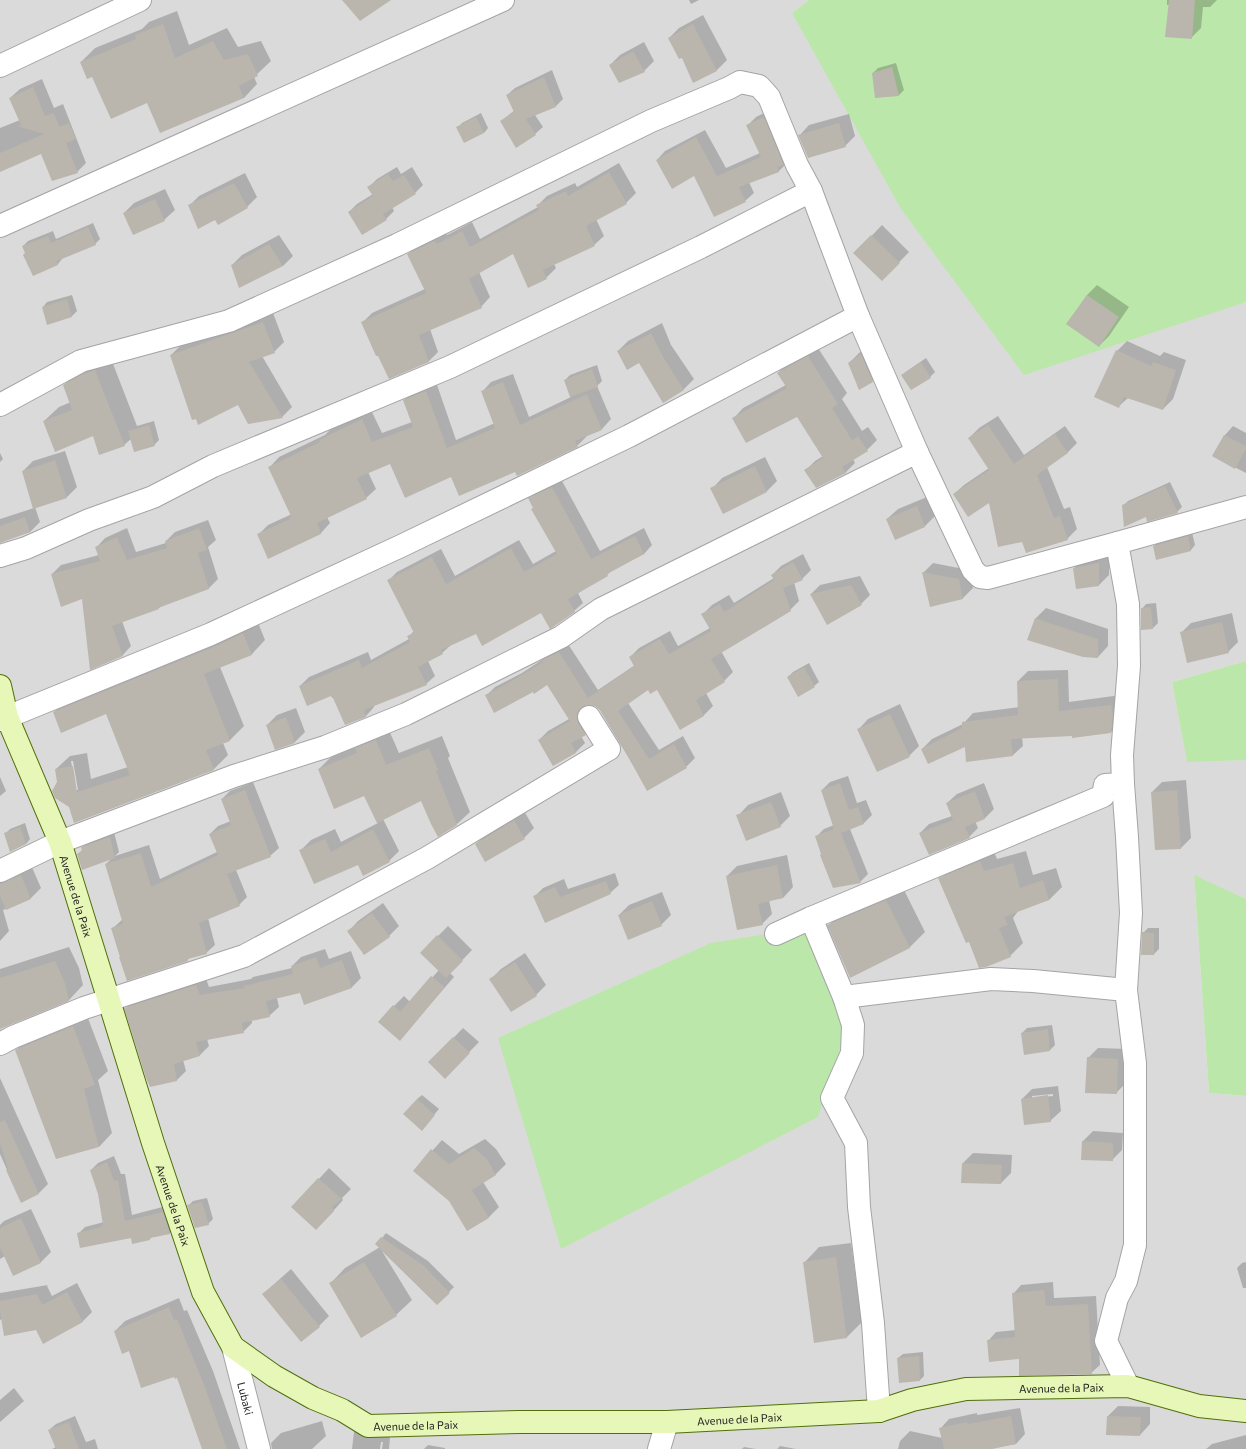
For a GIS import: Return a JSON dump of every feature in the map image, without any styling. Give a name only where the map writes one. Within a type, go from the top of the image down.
[{"type":"street","points":[[0,66],[140,0]]},
{"type":"street","points":[[0,226],[503,0]]},
{"type":"street","points":[[0,405],[81,361],[229,321],[397,245],[651,121],[740,82],[758,86],[769,97],[797,165],[812,191],[858,316],[917,452],[972,570],[980,577],[988,578],[1117,544],[1246,507]]},
{"type":"street","points":[[0,556],[26,548],[89,520],[153,496],[213,466],[450,367],[693,251],[812,191]]},
{"type":"street","points":[[4,718],[211,634],[401,546],[629,436],[858,316]]},
{"type":"street","points":[[0,871],[60,842],[234,776],[325,748],[406,714],[561,637],[601,609],[917,452]]},
{"type":"street","points":[[1117,544],[1128,604],[1129,666],[1122,755],[1131,913],[1126,990],[1135,1062],[1134,1245],[1126,1281],[1117,1298],[1106,1341],[1128,1386]]},
{"type":"street","name":"Avenue de la Paix","points":[[0,686],[4,718],[60,842],[108,1001],[202,1292],[233,1347],[274,1376],[313,1398],[342,1410],[368,1426],[505,1422],[667,1422],[879,1411],[912,1400],[966,1389],[1128,1386],[1199,1406],[1246,1410]]},
{"type":"street","points":[[0,1044],[13,1037],[84,1008],[244,956],[428,858],[609,749],[589,717]]},
{"type":"street","points":[[776,934],[1103,796],[1105,785],[1123,784]]},
{"type":"street","points":[[811,918],[844,998],[853,1024],[852,1054],[832,1098],[856,1143],[860,1207],[873,1323],[879,1411]]},
{"type":"street","points":[[844,998],[991,979],[1033,981],[1126,990]]},
{"type":"street","name":"Lubaki","points":[[233,1347],[259,1449]]},
{"type":"street","points":[[659,1449],[667,1422]]},
{"type":"shaded area","points":[[0,0],[809,0],[792,13],[1246,303],[1246,661],[1172,682],[1187,761],[1246,760],[1246,899],[1194,876],[1209,1093],[1246,1096],[1246,1449],[0,1449]]},
{"type":"green space","points":[[809,0],[1246,0],[1246,302],[1024,375],[901,209],[792,13]]},
{"type":"green space","points":[[1246,661],[1246,760],[1187,762],[1172,682]]},
{"type":"green space","points":[[1194,875],[1246,899],[1246,1096],[1209,1093]]},
{"type":"green space","points":[[811,927],[848,1024],[818,1117],[561,1249],[498,1038],[711,943]]},
{"type":"building","points":[[342,0],[391,0],[360,21]]},
{"type":"building","points":[[1169,0],[1195,0],[1192,39],[1165,37]]},
{"type":"building","points":[[163,24],[175,58],[213,41],[224,60],[248,54],[258,76],[239,86],[244,98],[160,133],[147,103],[111,119],[92,77],[87,79],[80,62],[136,39],[135,35]]},
{"type":"building","points":[[693,24],[717,71],[693,83],[682,58],[679,59],[668,38]]},
{"type":"building","points":[[633,51],[645,72],[619,83],[609,65]]},
{"type":"building","points":[[892,67],[899,96],[875,98],[872,73]]},
{"type":"building","points":[[544,77],[556,107],[526,119],[536,135],[516,148],[500,121],[514,112],[506,95]]},
{"type":"building","points":[[33,87],[45,116],[54,113],[59,127],[69,123],[76,139],[66,143],[78,173],[52,181],[41,154],[0,172],[0,153],[44,134],[17,126],[21,125],[9,98]]},
{"type":"building","points":[[476,117],[484,133],[464,143],[456,127]]},
{"type":"building","points":[[764,117],[784,165],[777,167],[779,172],[739,187],[746,202],[714,217],[694,176],[672,189],[656,160],[696,137],[717,176],[761,157],[746,125]]},
{"type":"building","points":[[839,123],[846,147],[808,158],[798,135]]},
{"type":"building","points":[[609,172],[627,204],[586,226],[595,246],[543,270],[547,279],[528,288],[513,254],[469,279],[482,308],[419,335],[429,362],[389,379],[378,356],[376,356],[361,322],[426,293],[407,254],[434,241],[437,244],[462,231],[470,247],[539,210],[536,205],[566,191],[568,196]]},
{"type":"building","points":[[388,174],[393,181],[404,175],[416,194],[383,214],[387,220],[362,235],[348,212],[373,196],[367,187]]},
{"type":"building","points":[[234,183],[248,208],[218,225],[215,220],[198,229],[188,205]]},
{"type":"building","points":[[155,199],[165,221],[133,235],[123,213]]},
{"type":"building","points":[[88,227],[96,245],[57,261],[58,265],[33,276],[23,255],[25,253],[22,246],[48,236],[51,243]]},
{"type":"building","points":[[871,235],[900,263],[882,281],[853,253]]},
{"type":"building","points":[[269,244],[283,266],[239,288],[231,265]]},
{"type":"building","points":[[1087,295],[1119,317],[1099,347],[1066,324]]},
{"type":"building","points":[[67,299],[72,317],[47,325],[42,307]]},
{"type":"building","points":[[263,322],[275,353],[249,362],[283,418],[248,424],[238,405],[198,425],[196,419],[192,420],[170,355]]},
{"type":"building","points":[[651,333],[662,355],[684,390],[663,403],[639,363],[627,370],[617,351]]},
{"type":"building","points":[[1116,350],[1151,366],[1153,362],[1176,370],[1163,410],[1124,397],[1119,408],[1094,397]]},
{"type":"building","points":[[861,354],[873,382],[859,390],[848,363]]},
{"type":"building","points":[[808,356],[838,404],[832,408],[852,440],[858,436],[868,451],[842,467],[846,473],[816,488],[804,470],[823,458],[797,417],[746,443],[732,418],[787,388],[777,373]]},
{"type":"building","points":[[921,362],[931,378],[911,390],[901,375]]},
{"type":"building","points":[[592,369],[598,387],[570,397],[564,380]]},
{"type":"building","points":[[95,370],[125,446],[99,455],[93,436],[55,452],[43,421],[72,410],[63,385],[81,375]]},
{"type":"building","points":[[503,382],[520,425],[587,394],[602,430],[575,441],[578,447],[517,476],[515,472],[459,496],[451,477],[405,498],[390,464],[357,478],[367,499],[317,523],[321,534],[268,559],[257,534],[290,519],[289,517],[291,516],[268,467],[320,442],[319,440],[362,419],[372,442],[413,427],[403,400],[426,391],[447,448],[495,428],[481,391]]},
{"type":"building","points":[[149,425],[155,446],[134,452],[128,431]]},
{"type":"building","points":[[988,425],[1014,464],[1055,434],[1068,453],[1037,475],[1054,518],[1060,516],[1068,540],[1026,553],[1022,542],[998,547],[989,503],[968,517],[953,494],[989,470],[968,438]]},
{"type":"building","points":[[1224,435],[1246,446],[1246,449],[1235,469],[1212,456]]},
{"type":"building","points":[[55,460],[67,498],[33,509],[22,471]]},
{"type":"building","points":[[755,466],[767,492],[723,514],[710,488]]},
{"type":"building","points":[[1165,486],[1178,513],[1147,522],[1146,517],[1124,527],[1122,505]]},
{"type":"building","points":[[552,487],[591,559],[635,536],[644,554],[607,574],[608,576],[568,599],[575,612],[550,629],[541,613],[482,646],[476,634],[441,650],[443,654],[418,667],[427,685],[364,710],[366,717],[345,725],[331,696],[307,706],[299,686],[359,660],[362,668],[410,642],[407,636],[414,633],[387,580],[432,557],[446,584],[511,548],[524,572],[557,554],[531,509],[533,508],[528,498]]},
{"type":"building","points":[[917,506],[925,527],[895,540],[886,519]]},
{"type":"building","points":[[25,517],[30,532],[0,543],[0,526]]},
{"type":"building","points":[[199,528],[207,550],[198,553],[209,589],[112,626],[123,656],[90,670],[82,599],[61,607],[51,574],[100,561],[95,547],[117,537],[127,560],[167,548],[165,541]]},
{"type":"building","points":[[1188,536],[1191,551],[1156,560],[1153,546]]},
{"type":"building","points":[[793,562],[803,580],[783,588],[791,611],[711,659],[725,682],[696,700],[704,716],[680,730],[657,690],[650,694],[648,690],[618,711],[649,759],[674,744],[687,768],[647,791],[620,742],[600,710],[595,706],[588,705],[582,707],[578,712],[578,723],[586,735],[571,743],[576,753],[553,766],[538,740],[570,721],[547,685],[534,694],[533,692],[494,713],[485,695],[543,662],[542,660],[559,652],[588,698],[634,666],[629,657],[660,639],[669,654],[711,631],[701,614],[720,604],[724,612],[774,580],[771,575]]},
{"type":"building","points":[[1099,563],[1099,586],[1076,589],[1073,568]]},
{"type":"building","points":[[922,572],[959,579],[963,599],[930,607]]},
{"type":"building","points":[[851,585],[862,605],[827,625],[810,594]]},
{"type":"building","points":[[1151,607],[1153,629],[1141,630],[1141,608]]},
{"type":"building","points":[[1035,618],[1098,639],[1098,658],[1083,657],[1027,640]]},
{"type":"building","points":[[1222,622],[1229,653],[1187,663],[1180,632]]},
{"type":"building","points":[[243,633],[252,655],[204,674],[230,741],[206,750],[214,770],[74,823],[69,807],[55,798],[52,791],[57,782],[55,769],[73,766],[77,792],[130,775],[106,714],[61,733],[53,712],[216,646]]},
{"type":"building","points":[[804,667],[815,687],[798,697],[787,677]]},
{"type":"building","points":[[1058,679],[1059,711],[1111,705],[1113,715],[1111,733],[1072,738],[1072,736],[1011,739],[1013,756],[966,762],[965,747],[928,764],[921,749],[962,728],[962,722],[1018,715],[1017,681]]},
{"type":"building","points":[[890,714],[910,757],[877,772],[857,729]]},
{"type":"building","points":[[286,717],[295,743],[275,750],[266,725]]},
{"type":"building","points":[[376,740],[386,765],[429,748],[438,770],[436,771],[457,825],[438,837],[421,801],[377,823],[364,796],[334,809],[318,769],[357,753],[355,748]]},
{"type":"building","points":[[840,783],[849,810],[858,807],[864,824],[841,833],[861,883],[833,888],[820,855],[821,854],[815,836],[834,829],[821,790]]},
{"type":"building","points":[[245,790],[271,857],[227,874],[240,906],[199,923],[207,954],[187,959],[188,961],[127,981],[111,928],[123,924],[105,864],[141,853],[151,887],[218,855],[209,834],[231,825],[221,799]]},
{"type":"building","points":[[1177,790],[1181,849],[1155,850],[1151,792]]},
{"type":"building","points":[[975,791],[985,819],[965,827],[970,838],[929,855],[919,833],[953,820],[946,803]]},
{"type":"building","points":[[771,802],[781,827],[746,841],[736,815]]},
{"type":"building","points":[[514,820],[525,839],[485,862],[475,844]]},
{"type":"building","points":[[20,827],[26,844],[10,852],[4,833]]},
{"type":"building","points":[[373,829],[390,862],[363,876],[358,865],[314,884],[299,850],[325,839],[331,852]]},
{"type":"building","points":[[110,837],[115,858],[82,870],[77,854],[82,851],[81,847]]},
{"type":"building","points":[[980,861],[984,871],[1013,863],[1020,888],[1043,880],[1049,900],[1004,917],[1008,925],[999,928],[1011,957],[986,967],[979,968],[969,942],[966,943],[938,878]]},
{"type":"building","points":[[777,865],[783,898],[758,904],[763,925],[737,930],[726,876]]},
{"type":"building","points":[[21,875],[31,899],[6,910],[0,896],[0,884]]},
{"type":"building","points":[[606,881],[611,894],[545,923],[533,896],[555,887],[560,897]]},
{"type":"building","points":[[886,900],[910,948],[850,978],[827,925]]},
{"type":"building","points":[[652,901],[662,926],[628,940],[618,915]]},
{"type":"building","points":[[372,913],[390,937],[364,955],[347,931]]},
{"type":"building","points":[[1142,932],[1154,933],[1154,955],[1141,955]]},
{"type":"building","points":[[437,935],[463,961],[446,978],[420,953]]},
{"type":"building","points":[[316,957],[320,968],[342,960],[352,988],[304,1005],[300,993],[266,1001],[270,1017],[242,1023],[244,1033],[196,1042],[200,1056],[174,1064],[177,1081],[150,1087],[124,1008],[196,985],[200,995],[244,988],[243,986],[293,974],[291,966]]},
{"type":"building","points":[[55,961],[65,983],[69,1001],[0,1029],[0,978]]},
{"type":"building","points":[[515,962],[537,996],[511,1012],[489,979]]},
{"type":"building","points":[[431,976],[445,987],[400,1041],[378,1022],[393,1005],[400,1012]]},
{"type":"building","points":[[73,1026],[95,1085],[84,1089],[99,1147],[56,1159],[15,1050]]},
{"type":"building","points":[[1048,1029],[1050,1051],[1024,1055],[1021,1033]]},
{"type":"building","points":[[453,1037],[470,1053],[445,1079],[428,1062]]},
{"type":"building","points":[[1087,1057],[1118,1059],[1117,1094],[1085,1093]]},
{"type":"building","points":[[1048,1095],[1051,1122],[1024,1125],[1021,1099]]},
{"type":"building","points":[[417,1099],[435,1115],[422,1131],[403,1114]]},
{"type":"building","points":[[5,1120],[39,1194],[21,1203],[6,1170],[8,1169],[0,1143],[0,1122]]},
{"type":"building","points":[[1082,1141],[1113,1143],[1113,1161],[1081,1160]]},
{"type":"building","points":[[474,1148],[487,1159],[496,1175],[472,1190],[489,1218],[467,1231],[449,1201],[413,1171],[431,1149],[449,1164]]},
{"type":"building","points":[[107,1162],[114,1181],[118,1180],[125,1221],[163,1212],[170,1234],[150,1238],[150,1240],[132,1244],[131,1238],[80,1248],[77,1233],[101,1227],[103,1225],[98,1194],[90,1170]]},
{"type":"building","points":[[962,1163],[1002,1165],[1001,1184],[961,1183]]},
{"type":"building","points":[[318,1178],[342,1199],[332,1207],[334,1211],[316,1230],[291,1207]]},
{"type":"building","points":[[202,1202],[209,1225],[195,1228],[187,1205]]},
{"type":"building","points":[[21,1218],[41,1263],[13,1276],[0,1247],[0,1228]]},
{"type":"building","points":[[381,1237],[423,1265],[450,1293],[437,1305],[375,1244]]},
{"type":"building","points":[[836,1257],[847,1338],[814,1343],[803,1262]]},
{"type":"building","points":[[364,1262],[397,1316],[361,1338],[329,1283]]},
{"type":"building","points":[[281,1279],[320,1327],[301,1342],[262,1294]]},
{"type":"building","points":[[1044,1290],[1046,1306],[1088,1304],[1092,1374],[1019,1376],[1019,1359],[989,1362],[987,1340],[1015,1337],[1012,1293]]},
{"type":"building","points":[[67,1292],[83,1322],[43,1344],[36,1330],[4,1336],[0,1301],[37,1294],[42,1305]]},
{"type":"building","points":[[169,1307],[174,1320],[177,1319],[203,1382],[227,1449],[202,1449],[177,1378],[175,1379],[174,1377],[141,1388],[129,1351],[122,1354],[114,1331]]},
{"type":"building","points":[[919,1356],[920,1381],[899,1383],[897,1358]]},
{"type":"building","points":[[1011,1416],[1016,1444],[992,1449],[944,1449],[939,1428],[967,1422],[968,1424]]},
{"type":"building","points":[[1107,1416],[1141,1417],[1140,1436],[1106,1435]]},
{"type":"building","points":[[69,1422],[79,1449],[56,1449],[48,1430]]}]
